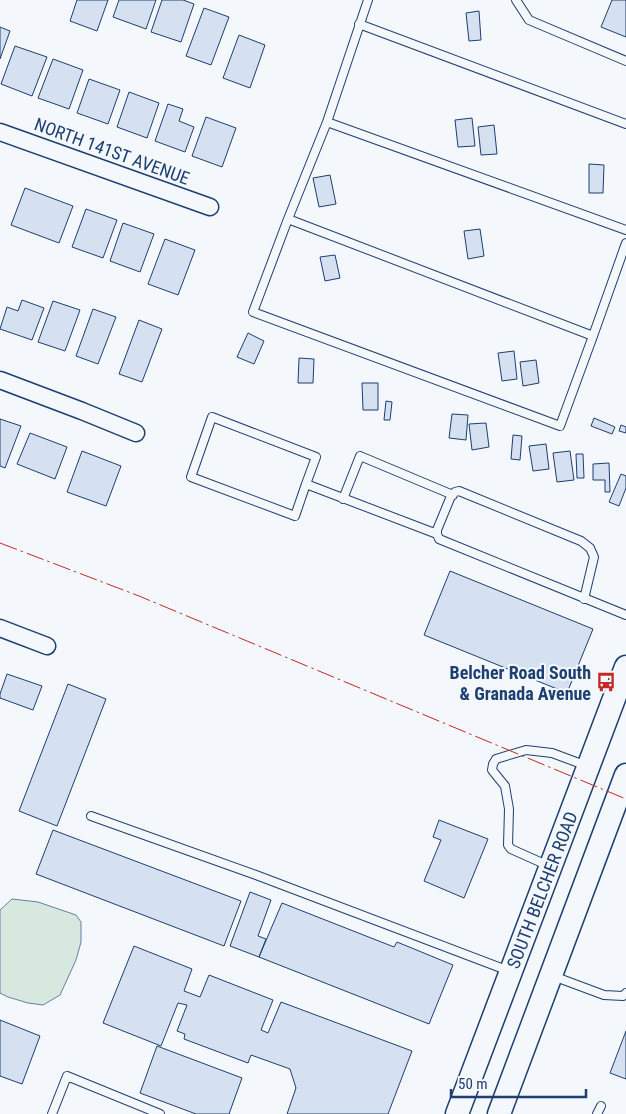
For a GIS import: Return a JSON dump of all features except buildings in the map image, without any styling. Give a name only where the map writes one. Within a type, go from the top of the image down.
[{"type":"main road","name":"SOUTH BELCHER ROAD","points":[[457,1114],[589,766],[621,694],[626,667]]},
{"type":"main road","points":[[499,1114],[626,775]]},
{"type":"street","name":"NORTH 141ST AVENUE","points":[[0,132],[210,208]]},
{"type":"street","points":[[0,380],[82,410],[136,433]]},
{"type":"street","points":[[0,628],[47,646]]},
{"type":"lane","points":[[368,0],[326,122],[254,312],[560,426],[626,243]]},
{"type":"lane","points":[[516,0],[529,20],[626,61]]},
{"type":"lane","points":[[359,24],[626,124]]},
{"type":"lane","points":[[326,122],[626,230]]},
{"type":"lane","points":[[288,219],[593,336]]},
{"type":"lane","points":[[212,417],[316,457],[306,484],[295,516],[191,477],[212,417]]},
{"type":"lane","points":[[343,499],[360,456],[453,495]]},
{"type":"lane","points":[[306,484],[437,534]]},
{"type":"lane","points":[[584,599],[594,557],[590,548],[581,541],[459,491],[455,492],[437,530],[439,539],[584,599],[626,615]]},
{"type":"lane","points":[[551,867],[511,849],[508,845],[508,809],[504,786],[492,770],[493,764],[496,759],[526,750],[552,753],[589,766]]},
{"type":"lane","points":[[91,816],[256,874],[511,971]]},
{"type":"lane","points":[[551,976],[604,995],[623,996],[626,993]]},
{"type":"lane","points":[[52,1114],[67,1076],[160,1114]]},
{"type":"lane","points":[[597,1114],[601,1106]]},
{"type":"shaded area","points":[[12,899],[38,902],[76,915],[81,922],[81,942],[76,960],[60,995],[43,1005],[28,1003],[0,993],[0,910]]},
{"type":"power","points":[[0,543],[139,596],[626,799]]},
{"type":"place","name":"Belcher Road South & Granada Avenue","points":[[606,682]]}]
